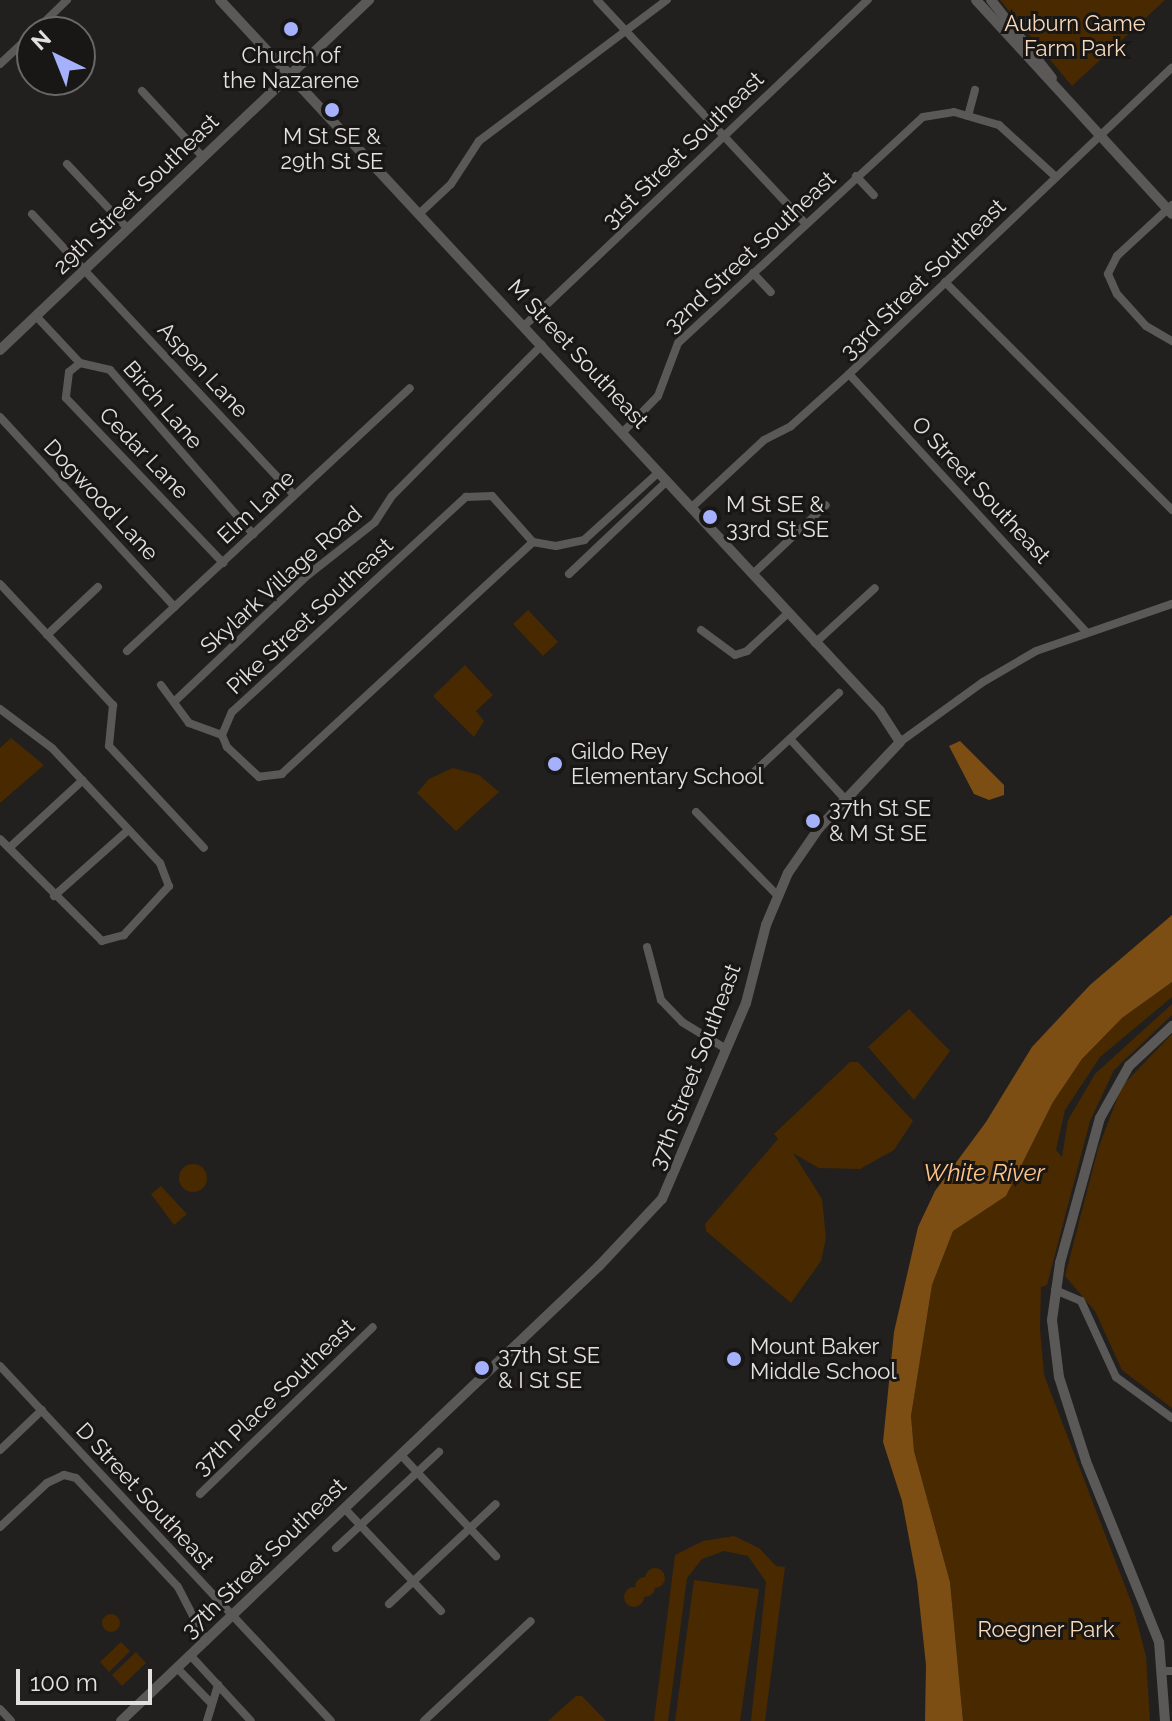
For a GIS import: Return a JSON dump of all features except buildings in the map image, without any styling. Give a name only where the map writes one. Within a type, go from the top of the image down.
[{"type":"street","points":[[51,16],[67,0]]},
{"type":"street","name":"M Street Southeast","points":[[220,0],[880,711],[900,742]]},
{"type":"street","name":"29th Street Southeast","points":[[0,350],[369,0]]},
{"type":"street","points":[[597,0],[806,224]]},
{"type":"street","points":[[420,213],[451,184],[479,141],[667,0]]},
{"type":"street","name":"31st Street Southeast","points":[[524,326],[868,0]]},
{"type":"street","points":[[976,0],[1171,209],[1114,259],[1109,280],[1146,326],[1172,341]]},
{"type":"street","points":[[991,0],[1053,80]]},
{"type":"street","points":[[0,64],[16,49]]},
{"type":"street","name":"33rd Street Southeast","points":[[692,507],[764,440],[791,426],[849,374],[1172,68]]},
{"type":"street","points":[[975,90],[968,116],[1008,131],[1056,177]]},
{"type":"street","points":[[142,91],[203,157]]},
{"type":"street","name":"32nd Street Southeast","points":[[623,432],[658,396],[678,343],[856,176],[927,115],[968,116]]},
{"type":"street","points":[[67,164],[128,229]]},
{"type":"street","points":[[856,176],[874,195]]},
{"type":"street","name":"Aspen Lane","points":[[32,214],[87,269],[294,495]]},
{"type":"street","points":[[753,273],[771,292]]},
{"type":"street","points":[[945,282],[1172,510]]},
{"type":"street","name":"Birch Lane","points":[[36,316],[80,363],[110,370],[253,534]]},
{"type":"street","name":"Skylark Village Road","points":[[175,701],[308,575],[375,522],[392,496],[542,345]]},
{"type":"street","name":"Cedar Lane","points":[[80,363],[69,372],[66,398],[223,563]]},
{"type":"street","name":"O Street Southeast","points":[[849,374],[1086,632]]},
{"type":"street","name":"Elm Lane","points":[[127,651],[410,388]]},
{"type":"street","name":"Dogwood Lane","points":[[0,417],[175,607]]},
{"type":"street","points":[[161,685],[189,723],[222,735],[254,774],[269,779],[282,774],[533,542],[544,548],[584,540],[659,472]]},
{"type":"street","points":[[569,574],[667,481]]},
{"type":"street","name":"Pike Street Southeast","points":[[222,735],[232,712],[466,497],[480,493],[498,500],[533,542]]},
{"type":"street","points":[[753,574],[826,505]]},
{"type":"street","points":[[0,584],[113,705],[109,746],[204,848]]},
{"type":"street","points":[[47,635],[98,587]]},
{"type":"street","points":[[815,643],[875,588]]},
{"type":"street","name":"37th Street Southeast","points":[[121,1721],[401,1455],[662,1199],[723,1047],[746,1003],[777,895],[807,842],[845,799],[900,742],[1007,666],[1086,632],[1172,604]]},
{"type":"street","points":[[701,630],[735,655],[747,651],[788,613]]},
{"type":"street","points":[[752,774],[839,693]]},
{"type":"street","points":[[0,709],[41,738],[83,780],[160,863],[168,875],[168,890],[124,935],[102,941],[86,930],[0,839]]},
{"type":"street","points":[[790,739],[845,799]]},
{"type":"street","points":[[9,848],[83,780]]},
{"type":"street","points":[[696,812],[777,895]]},
{"type":"street","points":[[54,896],[128,830]]},
{"type":"street","points":[[647,947],[661,1000],[682,1022],[723,1047]]},
{"type":"street","points":[[1165,1721],[1168,1671],[1150,1617],[1086,1461],[1059,1377],[1052,1338],[1055,1290],[1107,1099],[1129,1066],[1172,1026]]},
{"type":"street","points":[[1055,1290],[1081,1301],[1116,1377],[1172,1418]]},
{"type":"street","name":"37th Place Southeast","points":[[200,1494],[373,1327]]},
{"type":"street","name":"D Street Southeast","points":[[0,1366],[331,1721]]},
{"type":"street","points":[[0,1450],[42,1410]]},
{"type":"street","points":[[336,1548],[439,1452]]},
{"type":"street","points":[[401,1455],[496,1556]]},
{"type":"street","points":[[0,1527],[47,1483],[64,1475],[76,1478],[178,1587],[206,1641]]},
{"type":"street","points":[[389,1604],[496,1504]]},
{"type":"street","points":[[345,1509],[441,1611]]},
{"type":"street","points":[[424,1721],[531,1621]]},
{"type":"street","points":[[191,1656],[251,1721]]},
{"type":"street","points":[[178,1669],[211,1703]]},
{"type":"street","points":[[207,1721],[218,1685]]},
{"type":"street","points":[[0,1709],[11,1721]]},
{"type":"green space","name":"Auburn Game Farm Park","points":[[1000,0],[1165,0],[1072,86]]},
{"type":"green space","points":[[528,610],[558,642],[543,656],[513,624]]},
{"type":"green space","points":[[465,665],[493,695],[476,711],[484,721],[474,737],[433,696]]},
{"type":"green space","points":[[11,738],[44,765],[0,803],[0,748]]},
{"type":"green space","points":[[453,768],[479,775],[499,792],[456,831],[417,793],[429,779]]},
{"type":"green space","name":"Roegner Park","points":[[1172,982],[1172,997],[1100,1057],[1065,1110],[1056,1150],[1062,1157],[1068,1120],[1095,1074],[1172,1004],[1172,1015],[1114,1070],[1090,1121],[1047,1285],[1041,1287],[1044,1375],[1133,1607],[1146,1656],[1150,1721],[963,1721],[950,1582],[914,1451],[911,1416],[932,1285],[953,1231],[1006,1196],[1053,1102],[1082,1059],[1122,1018]]},
{"type":"green space","points":[[909,1009],[950,1051],[914,1100],[868,1047]]},
{"type":"green space","points":[[1172,1034],[1172,1408],[1122,1370],[1095,1311],[1065,1276],[1098,1149],[1122,1086]]},
{"type":"green space","points":[[850,1062],[858,1062],[913,1121],[894,1150],[860,1169],[819,1168],[793,1153],[822,1199],[826,1238],[821,1261],[791,1303],[706,1231],[705,1224],[778,1139],[774,1134]]},
{"type":"green space","points":[[193,1164],[203,1168],[207,1178],[203,1188],[193,1192],[183,1188],[179,1178],[183,1168]]},
{"type":"green space","points":[[161,1186],[187,1214],[174,1225],[151,1194]]},
{"type":"green space","points":[[734,1536],[759,1548],[776,1566],[785,1567],[765,1721],[751,1721],[766,1582],[748,1556],[724,1551],[702,1559],[687,1578],[668,1721],[654,1721],[675,1555],[703,1541]]},
{"type":"green space","points":[[655,1568],[662,1571],[665,1578],[662,1585],[655,1588],[648,1585],[645,1578],[648,1571]]},
{"type":"green space","points":[[645,1577],[652,1580],[655,1587],[652,1594],[645,1597],[638,1594],[635,1587],[638,1580]]},
{"type":"green space","points":[[694,1580],[759,1589],[740,1721],[675,1721]]},
{"type":"green space","points":[[634,1587],[641,1590],[644,1597],[641,1604],[634,1607],[627,1604],[624,1597],[627,1590]]},
{"type":"green space","points":[[111,1614],[120,1623],[111,1632],[102,1623]]},
{"type":"green space","points":[[121,1642],[130,1651],[109,1672],[100,1662]]},
{"type":"green space","points":[[136,1652],[146,1663],[122,1686],[112,1675]]},
{"type":"green space","points":[[576,1696],[582,1696],[606,1721],[548,1721]]},
{"type":"water","points":[[960,741],[1004,785],[1004,795],[989,800],[974,794],[949,746]]},
{"type":"water","name":"White River","points":[[1172,915],[1172,982],[1122,1018],[1082,1059],[1053,1102],[1006,1196],[953,1231],[932,1285],[911,1416],[914,1451],[950,1582],[963,1721],[925,1721],[926,1665],[917,1581],[902,1501],[883,1442],[894,1332],[918,1227],[935,1191],[986,1122],[1032,1047],[1090,985]]},
{"type":"place","name":"Church of the Nazarene","points":[[291,29]]},
{"type":"place","name":"M St SE & 29th St SE","points":[[332,110]]},
{"type":"place","name":"M St SE & 33rd St SE","points":[[710,517]]},
{"type":"place","name":"Gildo Rey Elementary School","points":[[555,764]]},
{"type":"place","name":"37th St SE & M St SE","points":[[813,821]]},
{"type":"place","name":"Mount Baker Middle School","points":[[734,1359]]},
{"type":"place","name":"37th St SE & I St SE","points":[[482,1368]]}]
